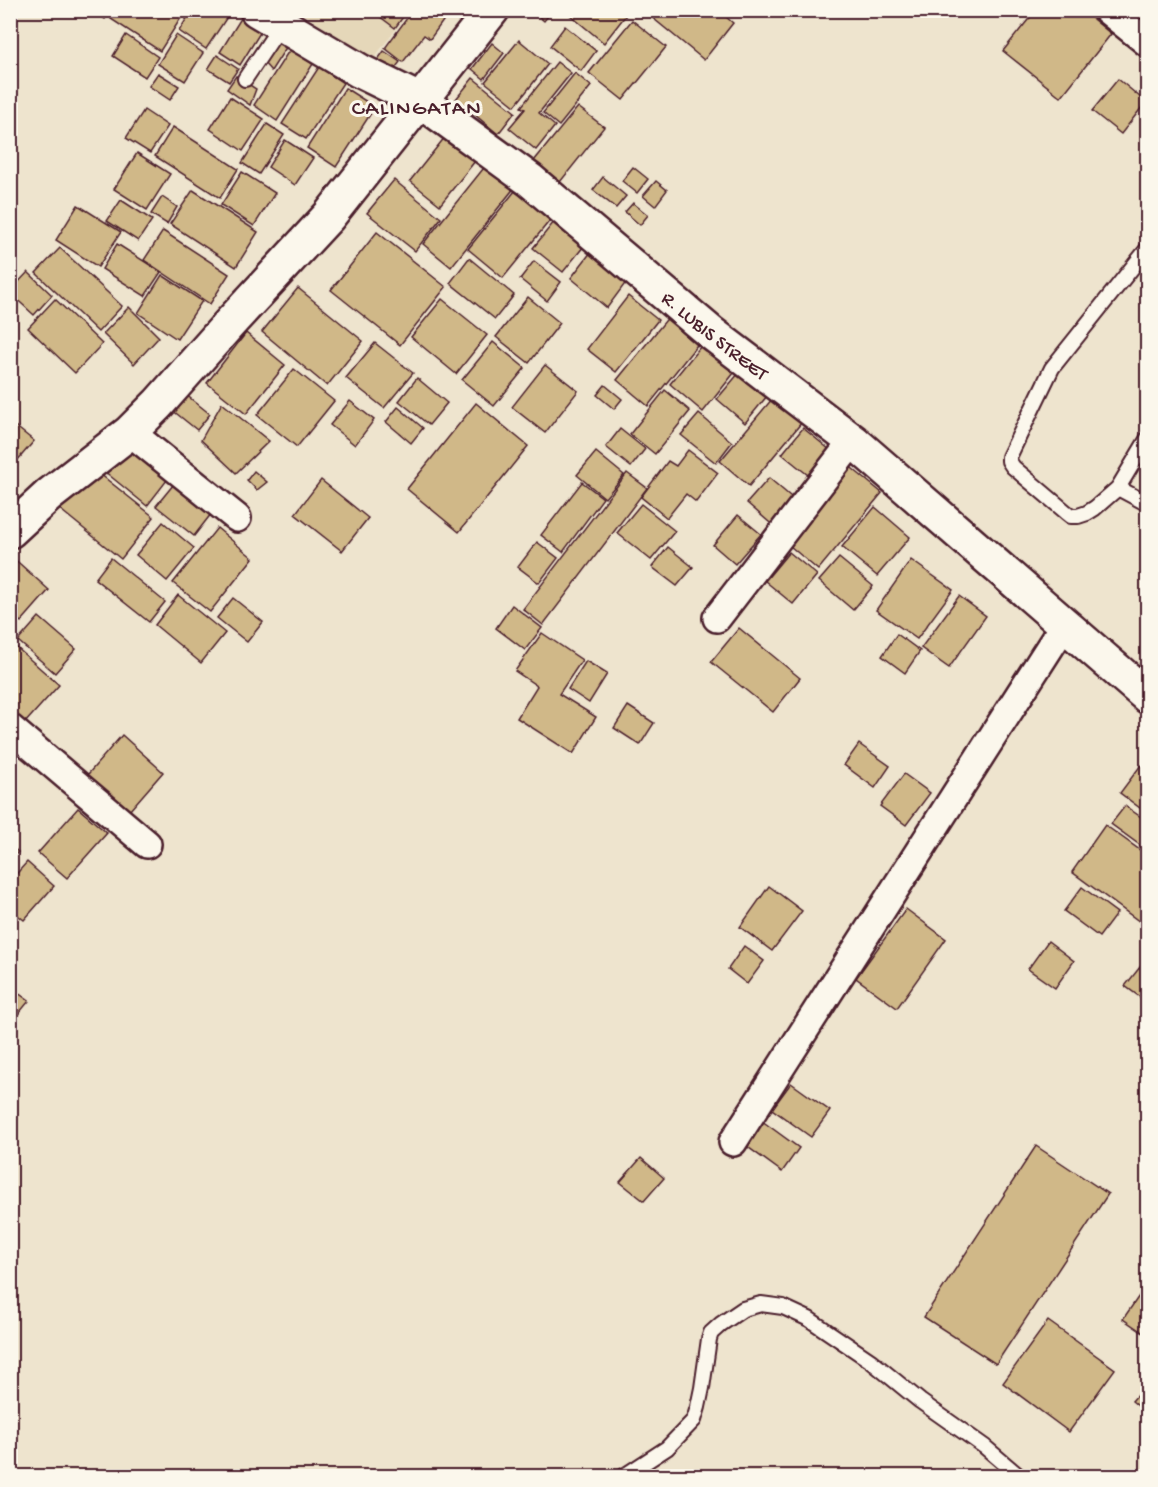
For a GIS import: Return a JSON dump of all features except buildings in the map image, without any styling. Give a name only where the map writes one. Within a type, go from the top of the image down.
[{"type":"street","points":[[10,531],[49,495],[130,432],[158,404],[328,216],[492,10]]},
{"type":"street","points":[[1107,10],[1145,30]]},
{"type":"street","name":"R. LUBIS STREET","points":[[276,15],[360,71],[421,101],[530,180],[710,332],[853,441],[1148,697]]},
{"type":"street","points":[[130,432],[237,519]]},
{"type":"street","points":[[717,618],[853,441]]},
{"type":"street","points":[[733,1142],[1064,625]]},
{"type":"street","points":[[10,728],[147,844]]},
{"type":"lane","points":[[245,80],[276,15]]},
{"type":"lane","points":[[1148,248],[1052,368],[1009,461],[1013,467],[1071,516],[1078,516],[1095,508],[1118,488],[1148,438]]},
{"type":"lane","points":[[1118,488],[1148,504]]},
{"type":"lane","points":[[624,1476],[668,1448],[694,1420],[711,1333],[743,1308],[760,1304],[783,1307],[809,1319],[871,1361],[1020,1476]]},
{"type":"shaded area","points":[[298,11],[410,11],[373,59]]},
{"type":"district","name":"CALINGATAN","points":[[417,106]]}]
